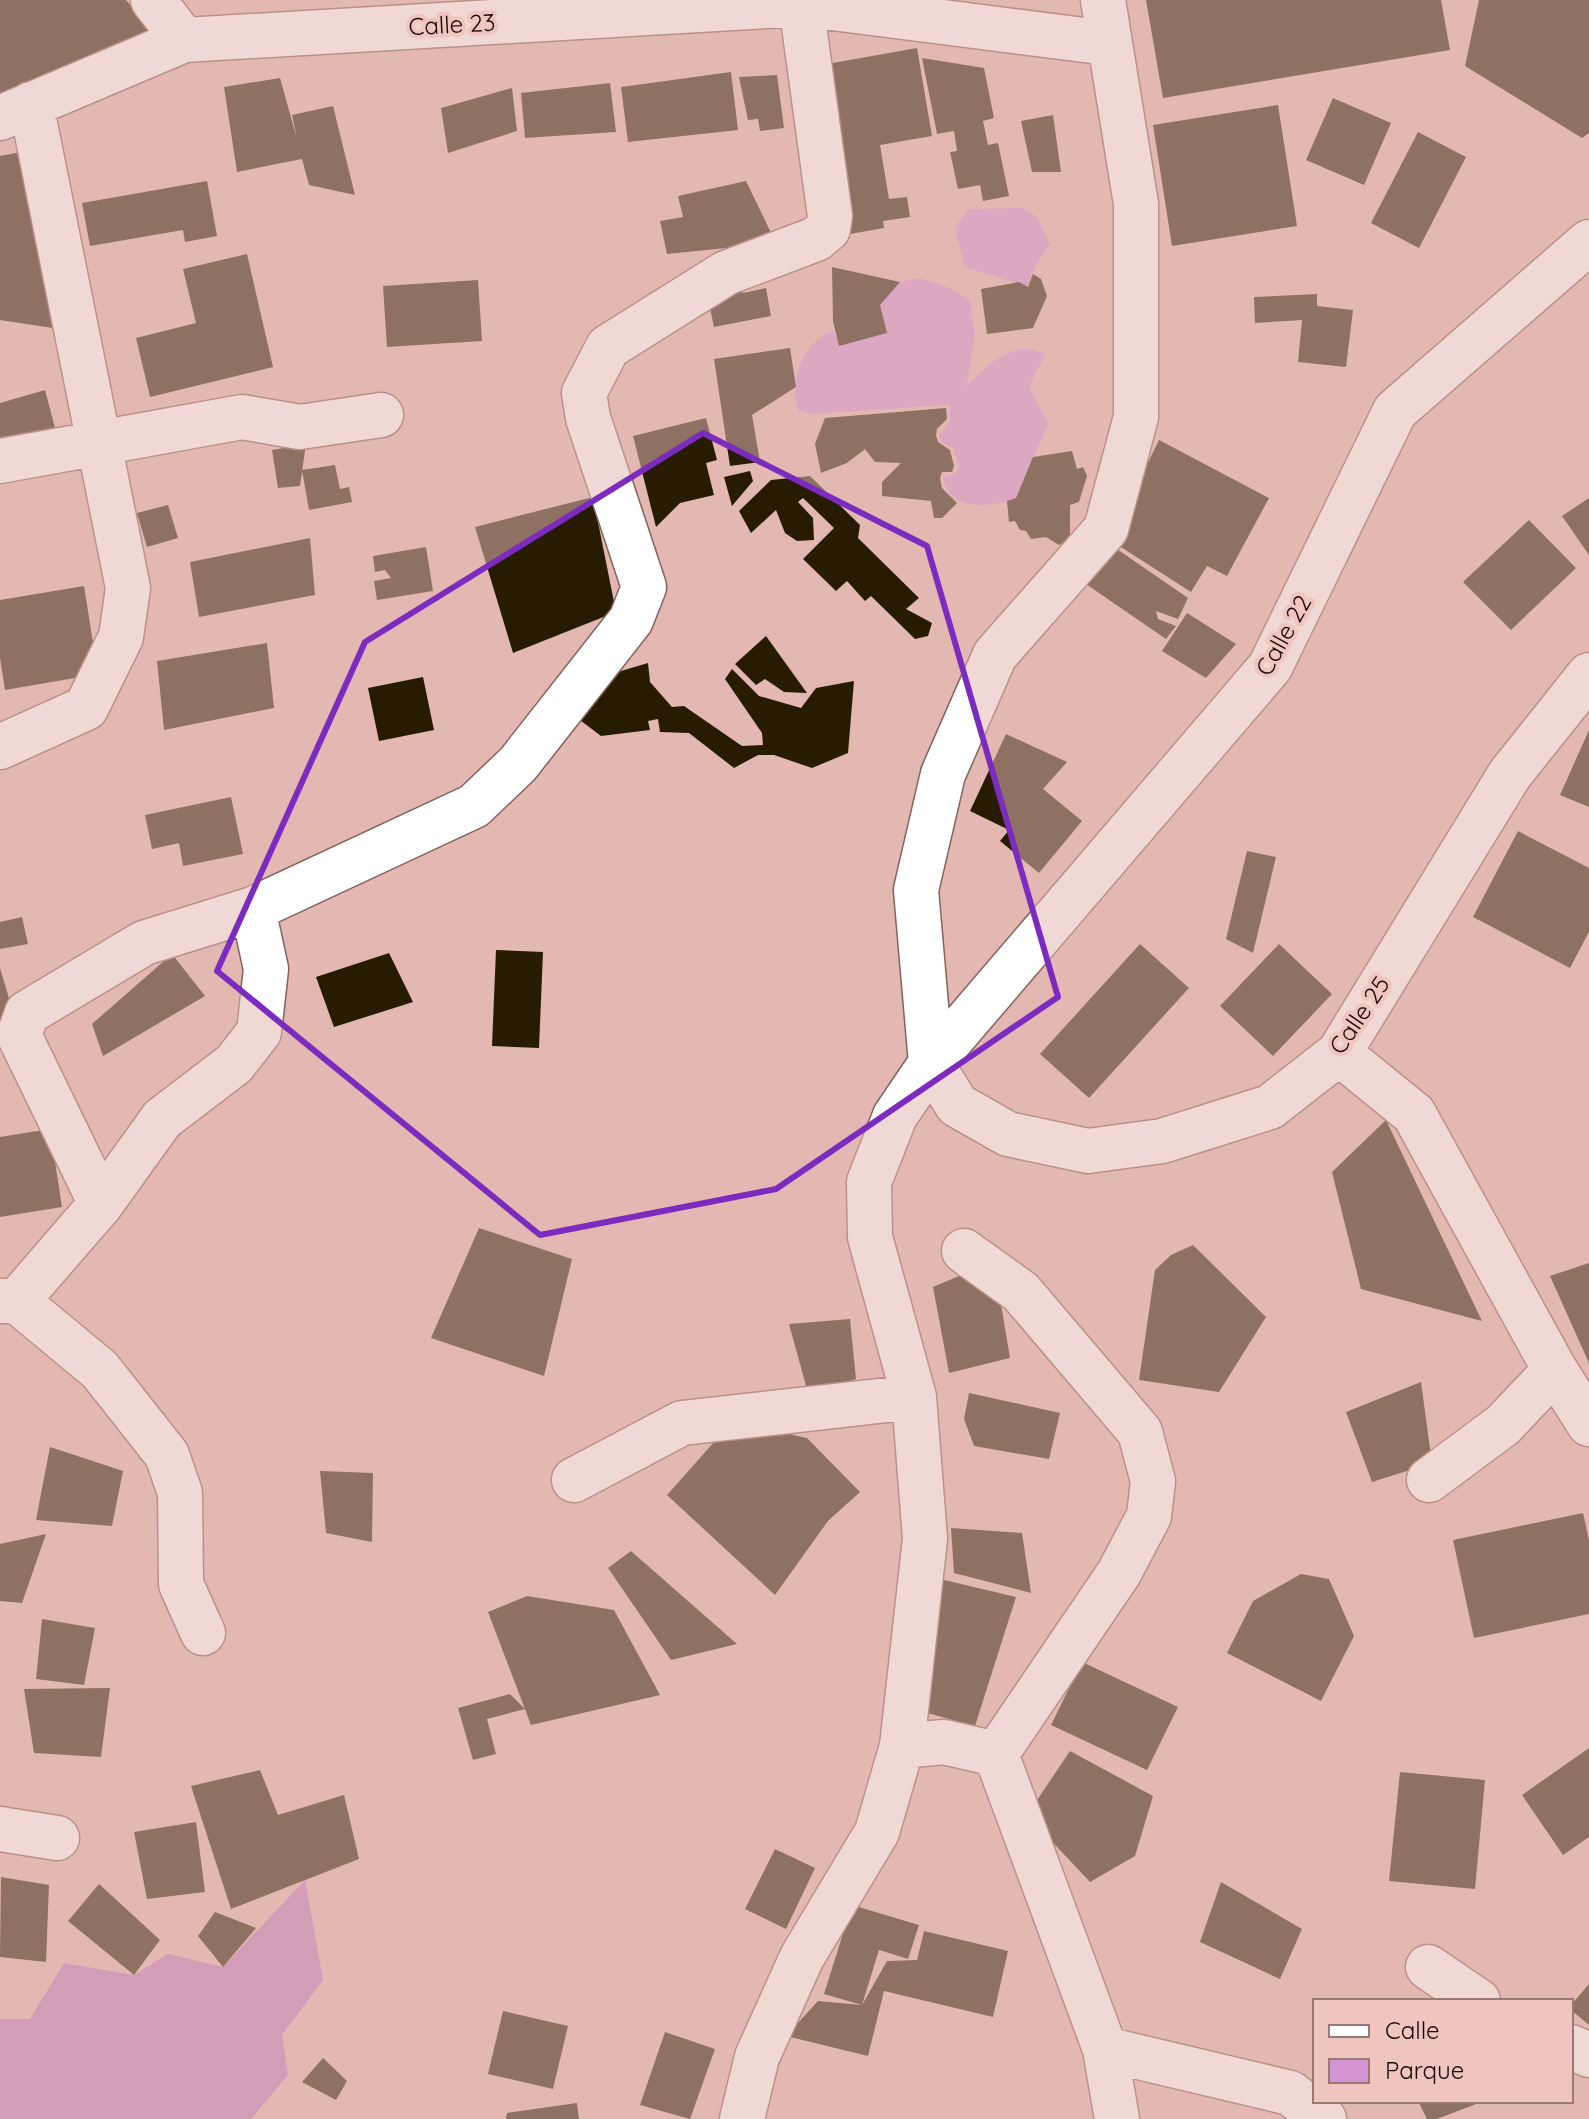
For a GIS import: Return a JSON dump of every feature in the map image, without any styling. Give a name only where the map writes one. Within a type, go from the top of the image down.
[{"type":"street","points":[[153,0],[184,40]]},
{"type":"street","points":[[931,1063],[916,890],[943,774],[995,655],[1106,529],[1136,417],[1136,204],[1103,0]]},
{"type":"street","points":[[101,1204],[19,1035],[27,1013],[144,943],[253,909],[474,806],[518,764],[631,620],[644,587],[588,418],[584,393],[608,347],[726,273],[816,239],[828,229],[830,216],[803,2]]},
{"type":"street","name":"Calle 23","points":[[15,111],[184,40],[803,2],[1108,43]]},
{"type":"street","points":[[0,747],[86,708],[121,637],[128,588],[100,441],[15,111]]},
{"type":"street","name":"Calle 22","points":[[742,2119],[757,2057],[802,1957],[877,1832],[902,1746],[925,1539],[914,1397],[870,1237],[869,1182],[895,1116],[931,1063],[1270,667],[1395,411],[1589,242]]},
{"type":"street","points":[[0,461],[242,417],[300,427],[381,415]]},
{"type":"street","name":"Calle 25","points":[[931,1063],[957,1105],[1008,1134],[1088,1151],[1162,1141],[1270,1107],[1339,1053],[1510,774],[1589,675]]},
{"type":"street","points":[[203,1633],[181,1584],[180,1493],[167,1455],[100,1370],[9,1301],[101,1204],[162,1119],[234,1064],[259,1032],[266,969],[253,909]]},
{"type":"street","points":[[1339,1053],[1414,1114],[1555,1370],[1589,1424]]},
{"type":"street","points":[[964,1251],[1021,1292],[1140,1432],[1153,1481],[1149,1516],[1119,1573],[996,1754]]},
{"type":"street","points":[[1429,1480],[1503,1425],[1555,1370]]},
{"type":"street","points":[[574,1480],[682,1423],[914,1397]]},
{"type":"street","points":[[902,1746],[944,1742],[996,1754]]},
{"type":"street","points":[[996,1754],[1105,2049],[1117,2119]]},
{"type":"street","points":[[0,1829],[57,1838]]},
{"type":"street","points":[[1428,1967],[1475,1999]]},
{"type":"street","points":[[1105,2049],[1290,2093],[1324,2119]]},
{"type":"highlighted area","points":[[703,433],[927,546],[1058,997],[776,1189],[540,1235],[217,971],[365,642]]},
{"type":"green space","points":[[1022,208],[1036,216],[1050,244],[1036,264],[1028,287],[965,267],[955,228],[968,209]]},
{"type":"green space","points":[[920,278],[953,289],[970,301],[975,333],[967,386],[1002,356],[1022,350],[1045,354],[1029,387],[1048,424],[1016,498],[994,504],[972,504],[962,502],[947,488],[943,477],[955,474],[959,467],[953,448],[942,443],[939,436],[950,422],[950,405],[810,414],[799,411],[795,388],[797,375],[814,343],[834,331],[839,346],[900,282]]},
{"type":"shaded area","points":[[305,1880],[323,1980],[282,2035],[288,2075],[251,2119],[0,2119],[0,2019],[30,2019],[64,1963],[134,1975],[168,1954],[223,1967]]},
{"type":"building","points":[[0,0],[126,0],[153,32],[0,94]]},
{"type":"building","points":[[1146,0],[1441,0],[1450,50],[1163,98]]},
{"type":"building","points":[[1479,0],[1589,0],[1589,133],[1582,138],[1465,66]]},
{"type":"building","points":[[917,48],[932,136],[880,145],[889,199],[907,197],[910,217],[883,221],[884,228],[850,234],[831,125],[810,67]]},
{"type":"building","points":[[922,58],[984,68],[994,118],[983,121],[988,145],[998,143],[1009,196],[983,201],[980,185],[958,189],[950,152],[957,151],[954,131],[937,134]]},
{"type":"building","points":[[731,72],[738,130],[628,142],[621,87]]},
{"type":"building","points":[[777,75],[784,128],[760,131],[758,119],[748,120],[739,77]]},
{"type":"building","points":[[280,78],[297,139],[292,115],[333,106],[355,195],[309,185],[302,159],[237,172],[224,87]]},
{"type":"building","points":[[610,83],[616,132],[525,138],[521,93]]},
{"type":"building","points":[[512,88],[517,131],[448,153],[441,108]]},
{"type":"building","points":[[1333,98],[1391,123],[1364,185],[1306,160]]},
{"type":"building","points":[[1278,105],[1297,226],[1172,246],[1153,125]]},
{"type":"building","points":[[1053,115],[1061,172],[1032,172],[1021,121]]},
{"type":"building","points":[[1418,132],[1466,157],[1419,248],[1371,223]]},
{"type":"building","points":[[26,151],[66,330],[0,320],[0,156]]},
{"type":"building","points":[[207,181],[217,236],[185,242],[183,230],[90,246],[82,203]]},
{"type":"building","points":[[746,181],[776,243],[667,254],[660,221],[683,217],[678,196]]},
{"type":"building","points":[[247,254],[273,367],[150,397],[136,338],[196,323],[183,269]]},
{"type":"building","points":[[832,267],[900,282],[880,305],[887,333],[839,346],[833,321]]},
{"type":"building","points":[[1033,274],[1041,279],[1047,296],[1033,328],[987,334],[981,289],[1019,282],[1028,287]]},
{"type":"building","points":[[478,280],[482,341],[387,347],[383,286]]},
{"type":"building","points":[[739,288],[743,293],[766,288],[771,316],[714,327],[707,294]]},
{"type":"building","points":[[1317,294],[1317,306],[1353,310],[1346,367],[1298,362],[1302,320],[1255,323],[1254,297]]},
{"type":"building","points":[[790,348],[796,387],[752,415],[760,462],[730,466],[714,359]]},
{"type":"building","points":[[45,390],[58,439],[0,455],[0,403]]},
{"type":"building","points":[[946,408],[947,419],[937,429],[936,435],[938,442],[950,450],[954,466],[952,472],[942,472],[940,478],[942,488],[957,503],[942,518],[934,518],[931,501],[882,496],[882,482],[901,463],[875,462],[865,449],[847,463],[821,473],[815,444],[825,418]]},
{"type":"building","points":[[706,418],[717,460],[706,463],[714,495],[680,503],[656,527],[633,436]]},
{"type":"building","points":[[1159,440],[1269,498],[1227,576],[1207,566],[1191,592],[1110,540]]},
{"type":"building","points":[[306,444],[300,486],[278,488],[272,450]]},
{"type":"building","points":[[1072,451],[1077,469],[1083,467],[1087,476],[1079,502],[1070,505],[1070,539],[1059,545],[1046,537],[1031,539],[1015,521],[1009,522],[1007,501],[1016,498],[1033,457]]},
{"type":"building","points":[[335,465],[340,489],[349,487],[352,502],[309,510],[302,470]]},
{"type":"building","points":[[750,471],[753,481],[732,506],[724,477]]},
{"type":"building","points":[[810,476],[860,525],[858,538],[919,598],[906,609],[932,623],[928,636],[915,639],[871,596],[865,601],[847,581],[836,591],[803,559],[834,528],[803,498],[798,502],[813,518],[814,540],[797,541],[785,533],[776,510],[751,533],[739,511],[771,480]]},
{"type":"building","points":[[593,497],[616,612],[513,653],[475,527]]},
{"type":"building","points":[[1589,498],[1589,555],[1562,516]]},
{"type":"building","points":[[168,505],[178,538],[147,547],[137,513]]},
{"type":"building","points":[[1529,520],[1576,568],[1511,630],[1463,582]]},
{"type":"building","points":[[310,538],[315,595],[199,617],[190,562]]},
{"type":"building","points":[[1111,545],[1188,598],[1178,619],[1156,611],[1158,619],[1176,626],[1166,639],[1083,582]]},
{"type":"building","points":[[426,547],[433,591],[377,600],[374,581],[391,578],[385,570],[375,572],[373,556]]},
{"type":"building","points":[[84,586],[98,674],[5,690],[0,658],[0,600]]},
{"type":"building","points":[[1187,613],[1236,644],[1206,678],[1162,651]]},
{"type":"building","points":[[766,636],[807,693],[784,692],[765,679],[756,685],[735,664]]},
{"type":"building","points":[[267,643],[274,708],[164,730],[157,661]]},
{"type":"building","points":[[648,663],[650,682],[672,707],[684,706],[742,746],[763,745],[762,733],[725,679],[732,669],[759,696],[801,708],[816,688],[854,681],[848,753],[812,768],[774,755],[758,755],[734,768],[689,733],[660,732],[658,719],[648,721],[650,730],[601,736],[568,711],[594,679]]},
{"type":"building","points":[[423,677],[434,730],[379,741],[368,688]]},
{"type":"building","points":[[1589,730],[1589,807],[1560,795]]},
{"type":"building","points":[[1006,734],[1067,762],[1043,789],[1082,821],[1039,873],[1000,841],[1009,830],[970,811]]},
{"type":"building","points":[[231,797],[243,854],[183,866],[179,843],[152,849],[145,815]]},
{"type":"building","points":[[1518,831],[1589,868],[1589,932],[1570,968],[1473,917]]},
{"type":"building","points":[[1247,851],[1276,857],[1253,953],[1226,939]]},
{"type":"building","points":[[22,917],[28,944],[0,949],[0,922]]},
{"type":"building","points":[[1140,944],[1189,988],[1089,1098],[1040,1054]]},
{"type":"building","points":[[1279,944],[1332,994],[1273,1056],[1220,1006]]},
{"type":"building","points":[[496,950],[543,952],[539,1048],[492,1046]]},
{"type":"building","points":[[389,953],[413,1002],[334,1027],[316,977]]},
{"type":"building","points":[[172,954],[205,996],[103,1056],[92,1024]]},
{"type":"building","points":[[0,968],[17,1025],[0,1030]]},
{"type":"building","points":[[1386,1120],[1482,1321],[1361,1289],[1332,1172]]},
{"type":"building","points":[[50,1129],[62,1207],[0,1217],[0,1137]]},
{"type":"building","points":[[479,1228],[572,1259],[544,1376],[431,1338]]},
{"type":"building","points":[[1193,1245],[1266,1317],[1219,1392],[1139,1380],[1155,1270],[1171,1255]]},
{"type":"building","points":[[1589,1263],[1589,1363],[1550,1276]]},
{"type":"building","points":[[966,1273],[1001,1304],[1010,1358],[949,1373],[933,1287]]},
{"type":"building","points":[[850,1319],[856,1379],[808,1393],[789,1324]]},
{"type":"building","points":[[1421,1382],[1432,1463],[1372,1482],[1346,1412]]},
{"type":"building","points":[[969,1393],[1060,1413],[1049,1459],[974,1446],[964,1419]]},
{"type":"building","points":[[771,1430],[807,1438],[860,1492],[828,1521],[775,1595],[667,1495],[715,1441]]},
{"type":"building","points":[[50,1447],[123,1471],[112,1526],[36,1520]]},
{"type":"building","points":[[320,1471],[373,1473],[372,1542],[326,1533]]},
{"type":"building","points":[[1583,1513],[1589,1540],[1589,1614],[1474,1638],[1453,1540]]},
{"type":"building","points":[[951,1528],[1022,1533],[1031,1593],[954,1573]]},
{"type":"building","points":[[46,1534],[22,1603],[0,1601],[0,1544]]},
{"type":"building","points":[[631,1551],[737,1644],[671,1660],[608,1568]]},
{"type":"building","points":[[1301,1574],[1329,1579],[1354,1636],[1321,1701],[1227,1653],[1253,1601]]},
{"type":"building","points":[[940,1579],[1016,1597],[975,1726],[920,1711]]},
{"type":"building","points":[[527,1596],[614,1610],[660,1695],[531,1725],[488,1612]]},
{"type":"building","points":[[42,1619],[95,1628],[84,1685],[36,1679]]},
{"type":"building","points":[[1082,1662],[1178,1707],[1147,1770],[1051,1725]]},
{"type":"building","points":[[110,1688],[101,1757],[34,1753],[24,1689]]},
{"type":"building","points":[[510,1694],[525,1709],[487,1719],[496,1754],[473,1760],[458,1708]]},
{"type":"building","points":[[1589,1748],[1589,1837],[1563,1855],[1522,1795]]},
{"type":"building","points":[[1070,1751],[1153,1796],[1135,1856],[1090,1882],[1027,1815]]},
{"type":"building","points":[[260,1770],[278,1815],[344,1795],[359,1859],[231,1909],[191,1786]]},
{"type":"building","points":[[1400,1772],[1485,1780],[1475,1889],[1389,1881]]},
{"type":"building","points":[[196,1822],[205,1892],[147,1899],[134,1832]]},
{"type":"building","points":[[775,1849],[815,1868],[786,1929],[745,1909]]},
{"type":"building","points":[[1,1877],[49,1885],[46,1962],[0,1957]]},
{"type":"building","points":[[1221,1882],[1302,1929],[1280,1979],[1200,1942]]},
{"type":"building","points":[[99,1884],[160,1940],[134,1975],[68,1921]]},
{"type":"building","points":[[852,1905],[919,1925],[908,1959],[879,1950],[862,2005],[824,1994]]},
{"type":"building","points":[[215,1912],[256,1928],[223,1967],[198,1936]]},
{"type":"building","points":[[924,1931],[1008,1951],[993,2017],[884,1991],[868,2056],[786,2036],[818,2001],[862,2005],[887,1961],[917,1960]]},
{"type":"building","points":[[1589,1984],[1589,2025],[1573,2012],[1573,2003]]},
{"type":"building","points":[[503,2011],[568,2026],[553,2089],[488,2074]]},
{"type":"building","points":[[665,2032],[715,2049],[690,2119],[640,2105]]},
{"type":"building","points":[[323,2058],[347,2081],[336,2100],[302,2082]]},
{"type":"building","points":[[577,2103],[579,2119],[506,2119],[507,2113]]},
{"type":"building","points":[[1419,2103],[1479,2103],[1437,2119],[1427,2119]]}]
